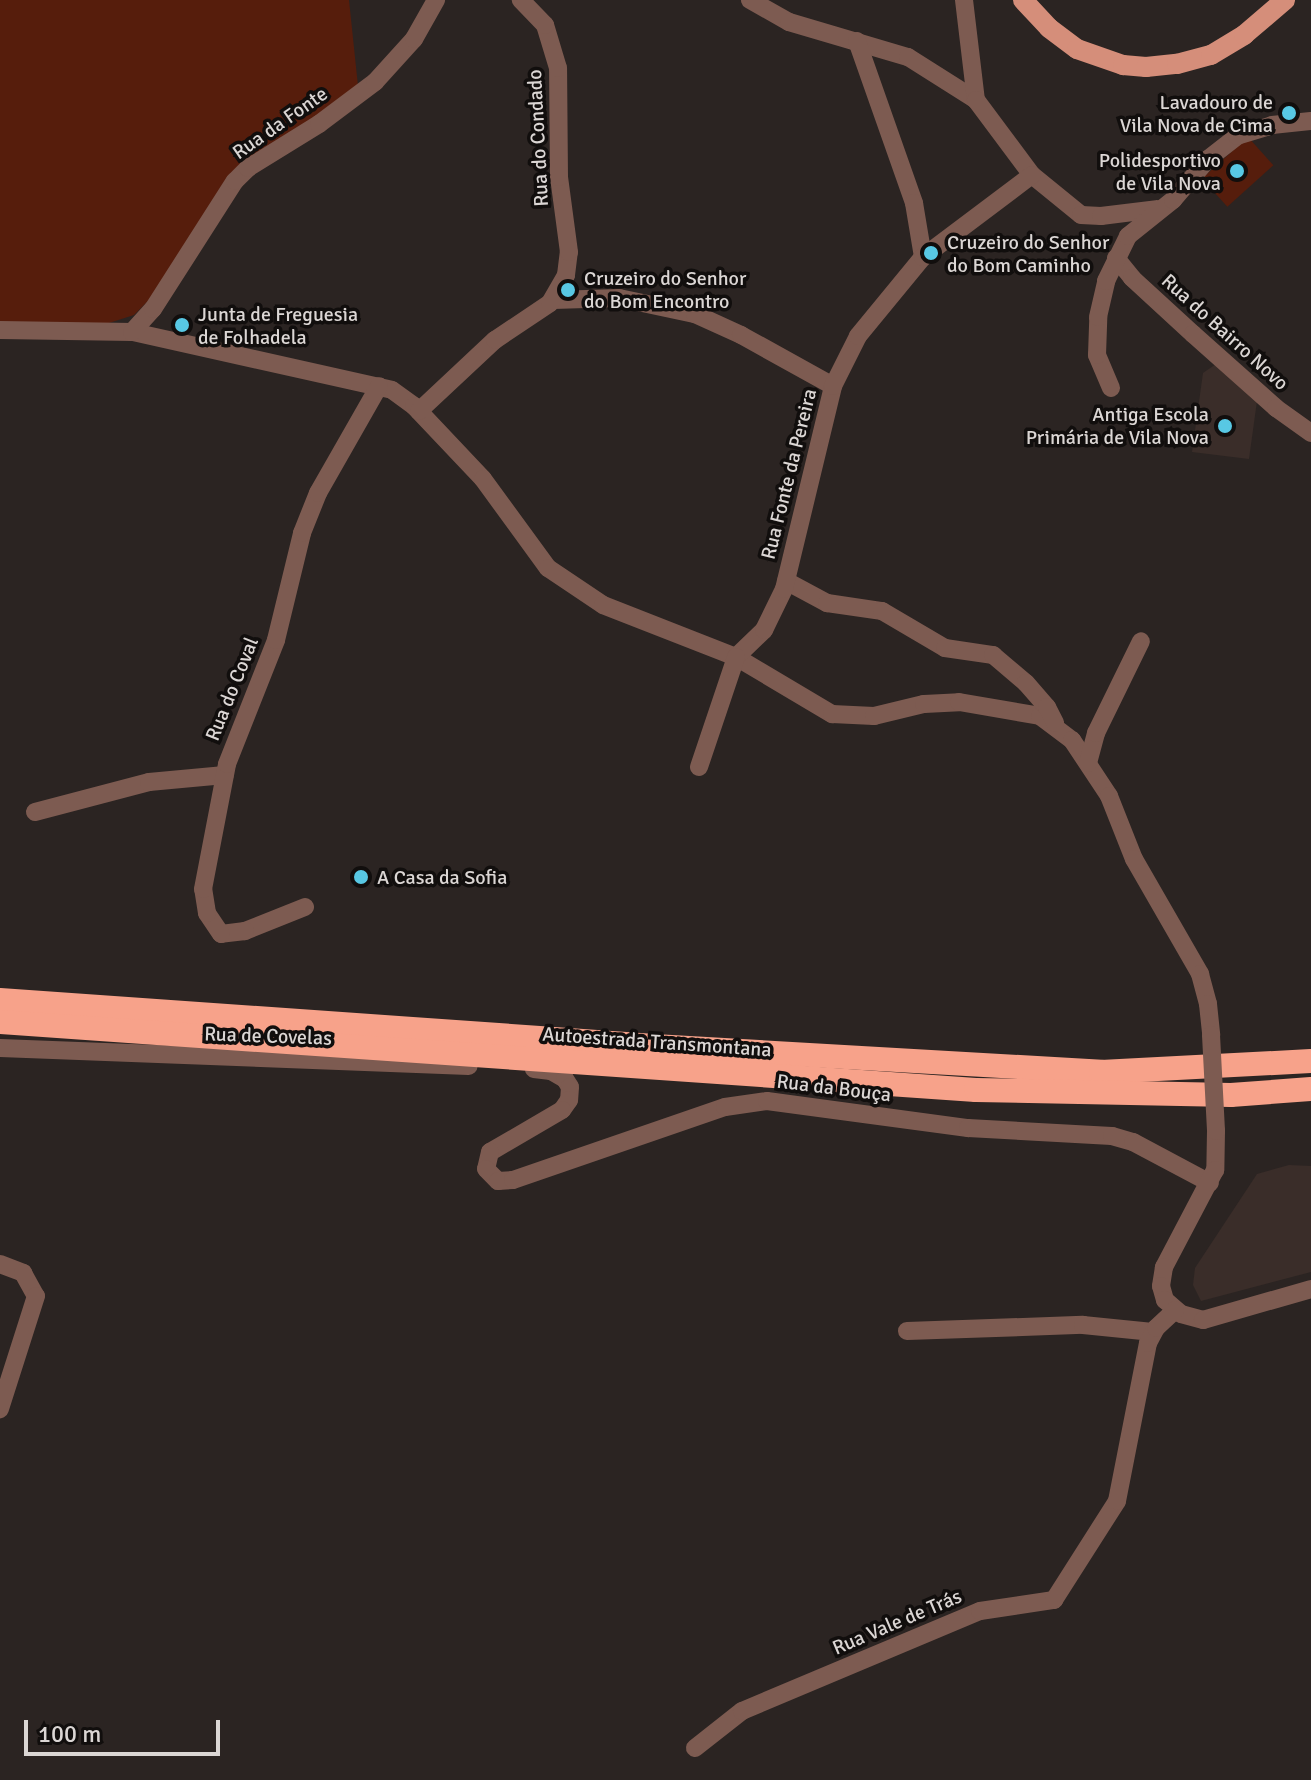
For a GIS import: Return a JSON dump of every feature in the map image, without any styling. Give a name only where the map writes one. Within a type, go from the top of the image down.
[{"type":"highway","name":"Autoestrada Transmontana","points":[[0,1000],[654,1055],[976,1090],[1231,1095],[1311,1089]]},
{"type":"highway","name":"Autoestrada Transmontana","points":[[0,1022],[654,1055],[1101,1072],[1311,1061]]},
{"type":"main road","points":[[1023,0],[1049,28],[1077,49],[1123,65],[1146,67],[1192,62],[1219,52],[1285,0]]},
{"type":"street","name":"Rua da Fonte","points":[[132,332],[156,305],[235,181],[248,168],[319,124],[375,82],[414,39],[436,0]]},
{"type":"street","name":"Rua do Condado","points":[[521,0],[545,25],[558,68],[559,177],[568,269]]},
{"type":"street","points":[[750,0],[789,22],[918,62],[976,100],[1032,175],[1081,215],[1101,216],[1160,208]]},
{"type":"street","points":[[964,0],[976,100]]},
{"type":"street","points":[[857,41],[914,203],[923,257]]},
{"type":"street","points":[[1111,388],[1097,355],[1096,330],[1103,291],[1128,236],[1173,200],[1208,159],[1237,136],[1272,125],[1311,121]]},
{"type":"street","name":"Rua Fonte da Pereira","points":[[736,657],[764,630],[786,581],[833,386],[865,325],[923,257],[1032,175]]},
{"type":"street","name":"Rua do Bairro Novo","points":[[1116,258],[1158,302],[1276,408],[1311,433]]},
{"type":"street","points":[[568,269],[576,285],[592,297]]},
{"type":"street","points":[[419,411],[495,340],[553,300],[568,269]]},
{"type":"street","points":[[553,300],[592,297],[634,300],[695,314],[833,386]]},
{"type":"street","points":[[0,330],[132,332],[379,386],[404,397],[419,411],[488,485],[532,548],[558,577],[624,616],[736,657],[832,714],[874,716],[924,704],[959,702],[1014,708],[1040,716],[1057,726],[1072,740],[1109,796],[1134,859],[1200,974],[1208,1004],[1217,1164],[1162,1273],[1162,1292],[1175,1310],[1195,1319],[1211,1320],[1311,1289]]},
{"type":"street","name":"Rua do Coval","points":[[305,907],[240,933],[221,934],[215,929],[204,903],[203,889],[233,745],[276,640],[305,524],[322,486],[379,386]]},
{"type":"street","points":[[786,581],[827,603],[882,611],[945,648],[993,655],[1026,683],[1047,707],[1057,726]]},
{"type":"street","points":[[1088,763],[1096,733],[1141,641]]},
{"type":"street","points":[[699,767],[736,657]]},
{"type":"street","points":[[35,812],[149,782],[225,775]]},
{"type":"street","name":"Rua de Covelas","points":[[0,1048],[534,1069]]},
{"type":"street","name":"Rua da Bouça","points":[[534,1069],[562,1076],[570,1087],[569,1100],[562,1110],[490,1152],[486,1169],[498,1181],[513,1180],[725,1107],[767,1101],[968,1128],[1119,1137],[1210,1183]]},
{"type":"street","points":[[0,1264],[23,1273],[36,1296],[0,1409]]},
{"type":"street","points":[[907,1331],[1083,1325],[1153,1332],[1175,1310]]},
{"type":"street","name":"Rua Vale de Trás","points":[[695,1748],[742,1711],[980,1611],[1054,1600],[1117,1501],[1153,1332]]},
{"type":"shaded area","points":[[0,0],[349,0],[358,86],[224,182],[153,296],[134,315],[109,323],[0,324]]},
{"type":"shaded area","name":"Polidesportivo de Vila Nova","points":[[1248,137],[1273,165],[1227,207],[1202,178]]},
{"type":"shaded area","name":"Antiga Escola Primária de Vila Nova","points":[[1216,364],[1257,401],[1249,459],[1192,452],[1203,373]]},
{"type":"shaded area","points":[[1289,1165],[1311,1166],[1311,1272],[1201,1301],[1193,1285],[1195,1268],[1257,1174]]},
{"type":"place","name":"Lavadouro de Vila Nova de Cima","points":[[1289,113]]},
{"type":"place","name":"Polidesportivo de Vila Nova","points":[[1237,171]]},
{"type":"place","name":"Cruzeiro do Senhor do Bom Caminho","points":[[931,253]]},
{"type":"place","name":"Cruzeiro do Senhor do Bom Encontro","points":[[568,290]]},
{"type":"place","name":"Junta de Freguesia de Folhadela","points":[[182,325]]},
{"type":"place","name":"Antiga Escola Primária de Vila Nova","points":[[1225,426]]},
{"type":"place","name":"A Casa da Sofia","points":[[361,877]]}]
